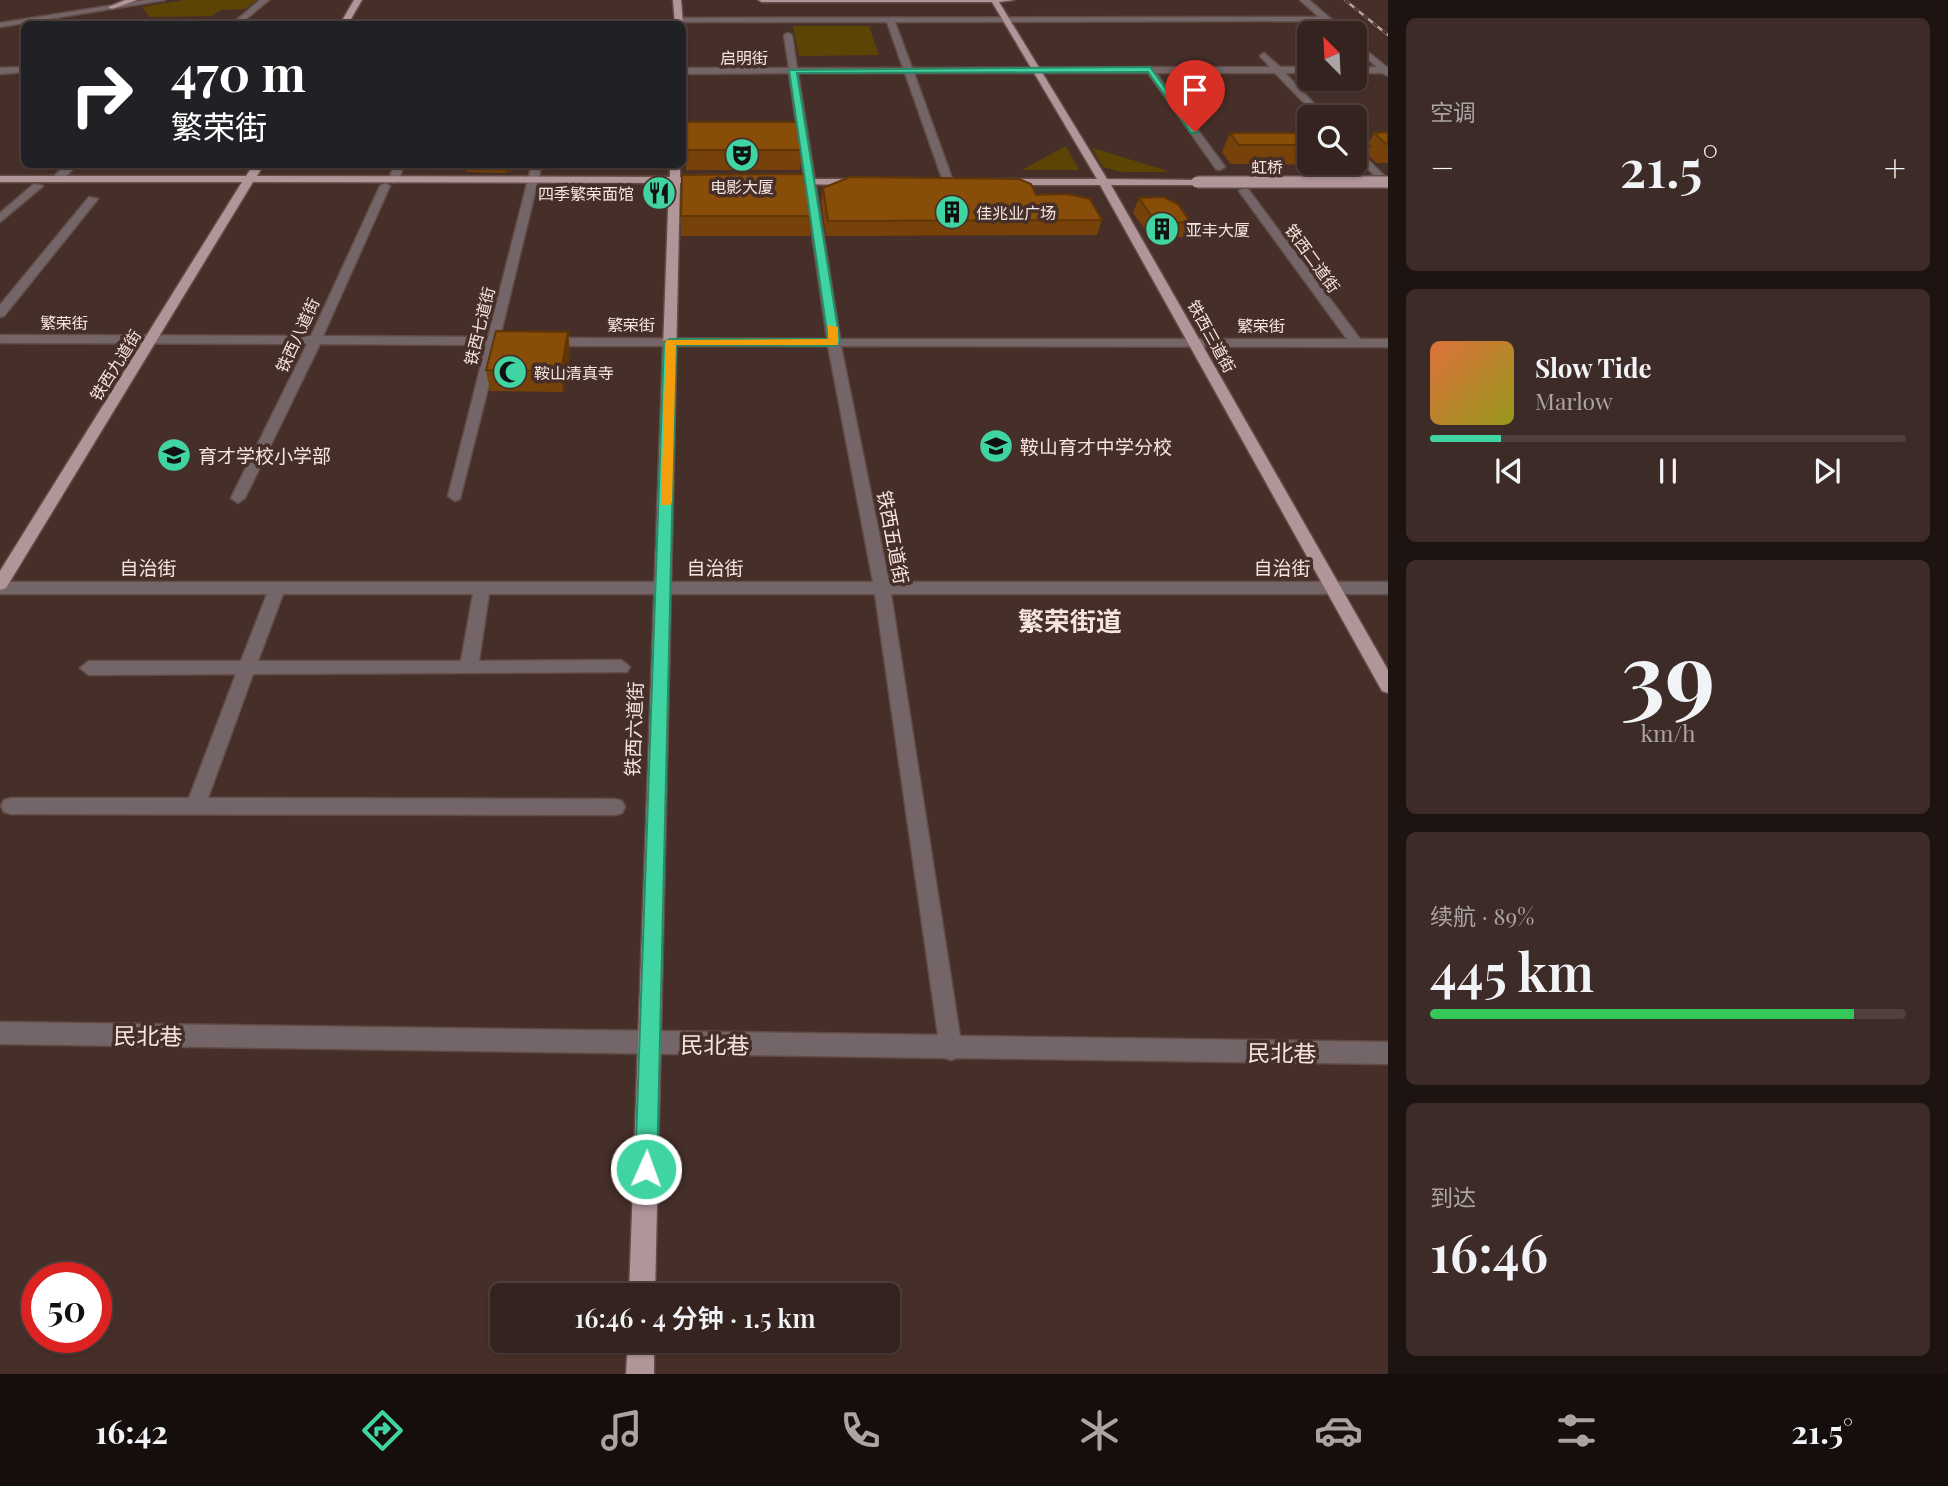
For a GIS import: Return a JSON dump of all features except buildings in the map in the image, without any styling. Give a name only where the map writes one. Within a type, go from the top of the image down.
[{"type":"main road","points":[[112,7],[133,0]]},
{"type":"main road","points":[[346,21],[358,0]]},
{"type":"main road","points":[[677,0],[678,21]]},
{"type":"main road","points":[[762,0],[1001,2]]},
{"type":"main road","name":"铁西三道街","points":[[1001,2],[1007,20],[1105,184],[1388,686]]},
{"type":"main road","name":"铁西九道街","points":[[0,586],[257,168]]},
{"type":"main road","points":[[0,185],[532,182],[674,177],[715,183]]},
{"type":"main road","name":"铁西六道街","points":[[642,1283],[674,177]]},
{"type":"main road","points":[[0,179],[248,183]]},
{"type":"main road","points":[[933,184],[956,183]]},
{"type":"main road","name":"虹桥","points":[[993,184],[1388,183]]},
{"type":"main road","points":[[770,184],[878,184]]},
{"type":"main road","points":[[640,1374],[641,1353]]},
{"type":"street","points":[[25,21],[161,0]]},
{"type":"street","points":[[240,21],[265,0]]},
{"type":"street","points":[[1304,0],[1328,21]]},
{"type":"street","points":[[686,23],[1326,19]]},
{"type":"street","points":[[891,21],[908,70],[956,183]]},
{"type":"street","points":[[0,25],[21,22]]},
{"type":"street","name":"铁西五道街","points":[[788,35],[834,342],[882,588],[951,1049]]},
{"type":"street","points":[[1367,54],[1386,71]]},
{"type":"street","points":[[1264,56],[1311,105]]},
{"type":"street","points":[[0,71],[21,70]]},
{"type":"street","points":[[1150,70],[1220,167]]},
{"type":"street","name":"启明街","points":[[686,71],[1297,70]]},
{"type":"street","points":[[1367,70],[1386,71]]},
{"type":"street","points":[[1205,146],[1218,146]]},
{"type":"street","points":[[1367,158],[1388,183]]},
{"type":"street","points":[[56,180],[69,168]]},
{"type":"street","name":"铁西八道街","points":[[238,498],[397,168]]},
{"type":"street","name":"铁西七道街","points":[[455,496],[491,341],[536,168]]},
{"type":"street","points":[[0,219],[38,186]]},
{"type":"street","name":"铁西二道街","points":[[1244,191],[1356,343]]},
{"type":"street","points":[[0,313],[93,200]]},
{"type":"street","points":[[0,351],[4,339]]},
{"type":"street","name":"繁荣街","points":[[4,339],[1388,343]]},
{"type":"street","name":"自治街","points":[[0,586],[1388,588]]},
{"type":"street","points":[[196,804],[277,588]]},
{"type":"street","points":[[469,667],[482,588]]},
{"type":"street","points":[[89,668],[621,667]]},
{"type":"street","points":[[11,806],[196,804],[615,807]]},
{"type":"street","name":"民北巷","points":[[0,1033],[951,1049],[1388,1053]]},
{"type":"shaded area","points":[[184,0],[257,0],[245,9],[221,10],[212,16],[150,17],[142,7]]},
{"type":"shaded area","points":[[793,26],[869,26],[879,55],[799,56]]},
{"type":"shaded area","points":[[1066,146],[1079,170],[1022,170]]},
{"type":"shaded area","points":[[1092,148],[1167,172],[1122,172],[1103,167]]},
{"type":"railway","points":[[1345,0],[1388,35]]},
{"type":"slow traffic","points":[[666,502],[670,342],[834,342],[832,327]]},
{"type":"place","name":"电影大厦","points":[[742,155]]},
{"type":"place","name":"四季繁荣面馆","points":[[659,193]]},
{"type":"place","name":"佳兆业广场","points":[[952,212]]},
{"type":"place","name":"亚丰大厦","points":[[1162,229]]},
{"type":"place","name":"鞍山清真寺","points":[[510,372]]},
{"type":"place","name":"鞍山育才中学分校","points":[[996,446]]},
{"type":"place","name":"育才学校小学部","points":[[174,455]]},
{"type":"district","name":"繁荣街道","points":[[1070,620]]},
{"type":"route","points":[[646,1169],[670,342],[834,342],[793,70],[1150,70],[1195,132]]}]
